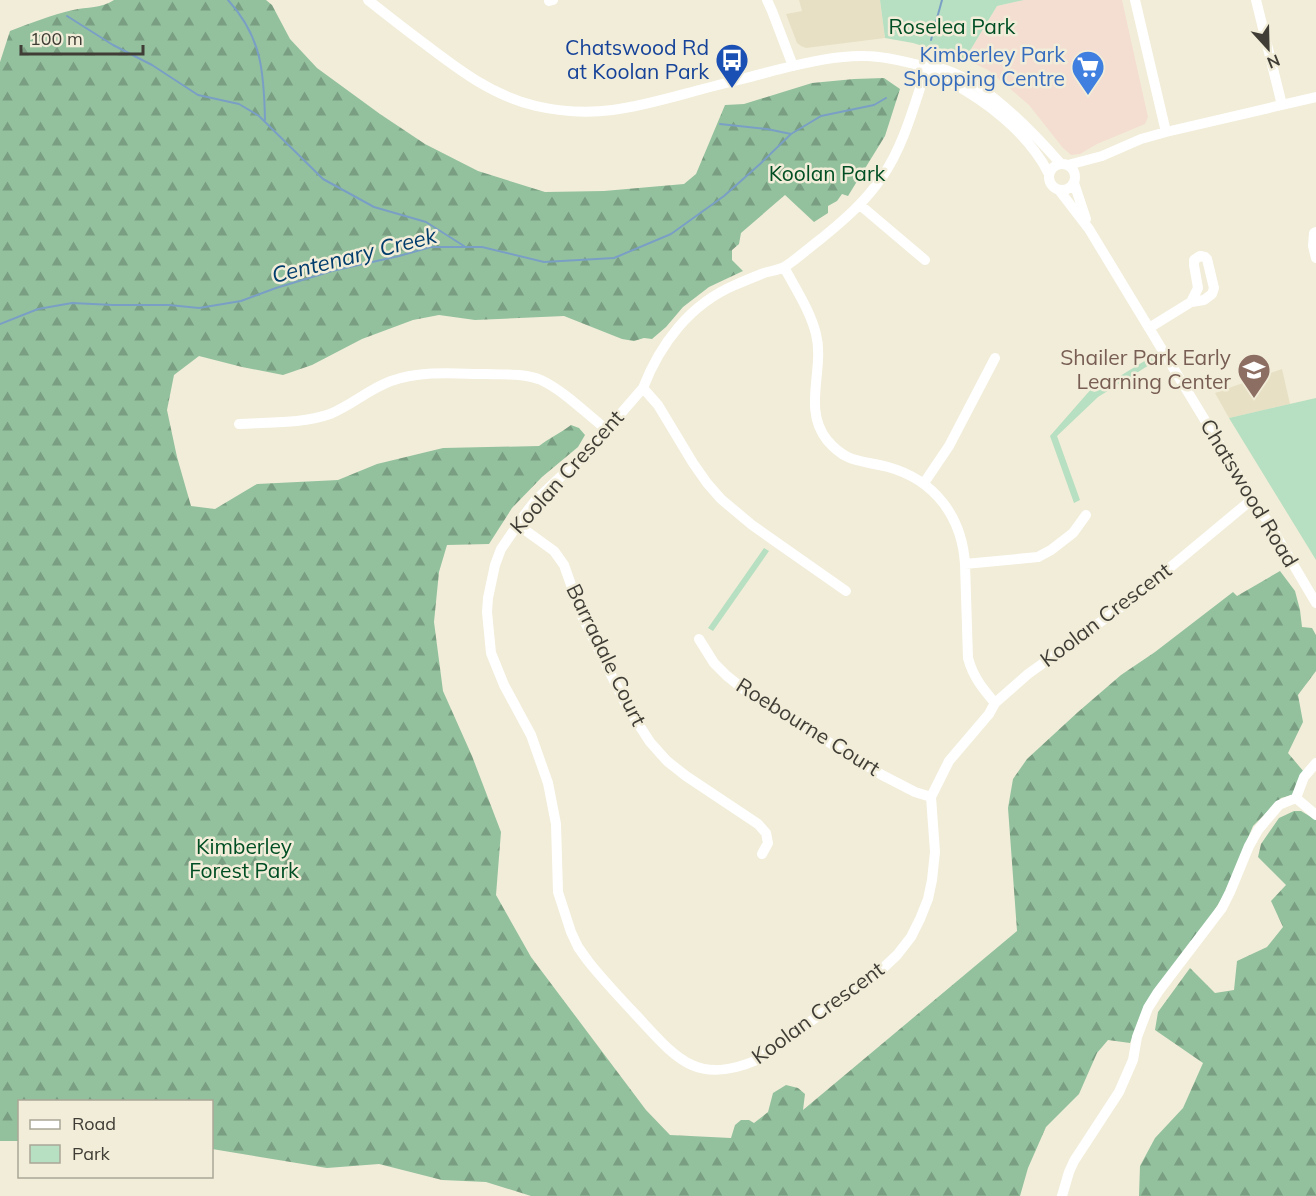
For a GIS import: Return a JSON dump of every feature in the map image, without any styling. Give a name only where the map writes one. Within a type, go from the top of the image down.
[{"type":"street","points":[[368,0],[467,76],[499,94],[552,109],[592,112],[630,108],[825,59],[866,56],[896,59],[927,67],[944,79],[982,95],[1040,140],[1073,170],[1075,180]]},
{"type":"street","points":[[767,0],[793,66]]},
{"type":"street","points":[[1135,0],[1166,132]]},
{"type":"street","points":[[1256,0],[1282,105]]},
{"type":"street","name":"Koolan Crescent","points":[[927,67],[891,162],[884,175],[860,205],[784,267],[723,290],[691,313],[663,347],[643,388],[576,463],[535,501],[501,549],[490,582],[487,612],[491,653],[504,685],[531,735],[548,783],[556,824],[558,892],[565,917],[578,946],[593,967],[680,1060],[699,1067],[724,1071],[740,1068],[758,1060],[879,972],[897,955],[911,937],[928,900],[932,880],[935,852],[932,796],[949,761],[996,703],[1037,668],[1131,600],[1250,501]]},
{"type":"street","points":[[982,95],[1023,136],[1040,158],[1049,174],[1052,186],[1059,190],[1068,189],[1102,156]]},
{"type":"street","points":[[1049,174],[1054,167],[1102,156],[1141,139],[1316,97]]},
{"type":"street","name":"Chatswood Road","points":[[1075,180],[1089,229]]},
{"type":"street","name":"Chatswood Road","points":[[1059,190],[1089,229],[1240,478],[1250,501],[1267,520],[1316,603]]},
{"type":"street","points":[[860,205],[925,260]]},
{"type":"street","points":[[1316,232],[1313,246],[1316,258]]},
{"type":"street","points":[[784,267],[812,320],[816,334],[818,364],[814,407],[820,430],[839,453],[852,460],[903,472],[924,483],[951,513],[958,527],[965,564],[970,668],[979,684],[996,703]]},
{"type":"street","points":[[1149,328],[1191,302]]},
{"type":"street","points":[[924,483],[949,446],[994,358]]},
{"type":"street","points":[[240,424],[291,422],[331,414],[370,390],[391,381],[437,373],[520,375],[541,380],[558,390],[607,430]]},
{"type":"street","points":[[643,388],[658,405],[693,463],[720,499],[752,525],[846,591]]},
{"type":"street","points":[[965,564],[1038,557],[1073,533],[1086,515]]},
{"type":"street","name":"Barradale Court","points":[[518,525],[554,551],[564,565],[587,626],[626,705],[650,742],[686,776],[758,824],[766,833],[768,843],[762,854]]},
{"type":"street","name":"Roebourne Court","points":[[699,639],[714,663],[746,691],[882,775],[915,792],[932,796]]},
{"type":"street","points":[[1062,1196],[1074,1161],[1119,1092],[1133,1060],[1137,1037],[1148,1008],[1222,908],[1257,830],[1278,805],[1296,798],[1304,777],[1316,763]]},
{"type":"street","points":[[1296,798],[1316,815]]},
{"type":"shaded area","points":[[799,0],[880,0],[885,38],[806,48],[801,46],[797,43],[786,14],[802,11]]},
{"type":"shaded area","points":[[1024,0],[1122,0],[1148,117],[1145,124],[1097,144],[1080,154],[1071,155],[1029,105],[988,70],[965,59],[997,6]]},
{"type":"shaded area","name":"Shailer Park Early Learning Center","points":[[1282,369],[1290,404],[1229,418],[1215,393]]},
{"type":"green space","name":"Kimberley Forest Park","points":[[114,0],[266,0],[272,5],[290,39],[317,68],[380,114],[425,144],[478,171],[545,192],[604,191],[684,184],[696,174],[725,105],[744,104],[812,83],[854,79],[884,78],[900,89],[885,136],[848,196],[842,194],[837,201],[828,206],[828,213],[814,222],[785,195],[741,233],[739,244],[732,250],[732,260],[743,271],[709,287],[683,307],[652,339],[644,338],[634,341],[622,339],[564,316],[475,320],[439,315],[413,320],[362,339],[312,365],[283,375],[199,356],[174,375],[167,410],[191,506],[215,509],[257,484],[338,480],[377,464],[443,448],[539,446],[571,425],[579,428],[585,435],[578,447],[542,477],[512,508],[489,544],[447,545],[439,572],[434,622],[443,691],[472,756],[501,832],[496,895],[531,957],[646,1110],[670,1135],[731,1138],[735,1125],[741,1120],[754,1123],[768,1112],[773,1093],[786,1085],[798,1088],[805,1094],[803,1110],[1017,931],[1008,808],[1013,779],[1027,759],[1121,675],[1233,592],[1237,596],[1280,571],[1295,591],[1302,627],[1312,628],[1316,635],[1316,671],[1298,695],[1303,722],[1288,753],[1304,772],[1292,795],[1281,798],[1253,826],[1224,895],[1142,1012],[1130,1043],[1108,1040],[1097,1053],[1079,1094],[1046,1127],[1028,1168],[1020,1196],[531,1196],[486,1182],[442,1180],[379,1164],[327,1168],[213,1149],[213,1100],[18,1100],[18,1141],[0,1141],[0,62],[10,31],[57,14],[110,3]]},
{"type":"green space","name":"Roselea Park","points":[[880,0],[1024,0],[997,6],[965,59],[913,43],[885,38]]},
{"type":"green space","points":[[1151,357],[1154,362],[1098,397],[1057,436],[1080,500],[1074,503],[1050,436],[1092,388],[1094,392]]},
{"type":"green space","points":[[1316,398],[1316,560],[1229,418]]},
{"type":"green space","points":[[764,548],[769,551],[713,631],[708,628]]},
{"type":"green space","points":[[1294,811],[1301,811],[1316,820],[1316,1196],[1139,1196],[1140,1166],[1155,1138],[1183,1108],[1203,1063],[1155,1030],[1158,1012],[1190,968],[1215,993],[1234,990],[1237,961],[1267,947],[1283,927],[1271,901],[1286,885],[1258,857],[1261,844],[1279,818]]},
{"type":"waterway","points":[[228,0],[248,28],[259,56],[264,87],[265,120]]},
{"type":"waterway","name":"Centenary Creek","points":[[931,40],[942,0]]},
{"type":"waterway","points":[[67,16],[113,45],[152,65],[198,95],[239,104],[259,116],[323,179],[374,207],[426,222],[464,246]]},
{"type":"waterway","name":"Centenary Creek","points":[[0,324],[38,309],[72,303],[169,305],[199,308],[241,301],[332,271],[431,247],[482,247],[544,262],[614,258],[671,234],[724,196],[791,134],[821,116],[874,105],[886,98]]},
{"type":"waterway","points":[[720,124],[791,134]]},
{"type":"place","name":"Chatswood Rd at Koolan Park","points":[[732,89]]},
{"type":"place","name":"Kimberley Park Shopping Centre","points":[[1088,96]]},
{"type":"place","name":"Shailer Park Early Learning Center","points":[[1254,399]]},
{"type":"park label","name":"Koolan Park","points":[[827,174]]}]
